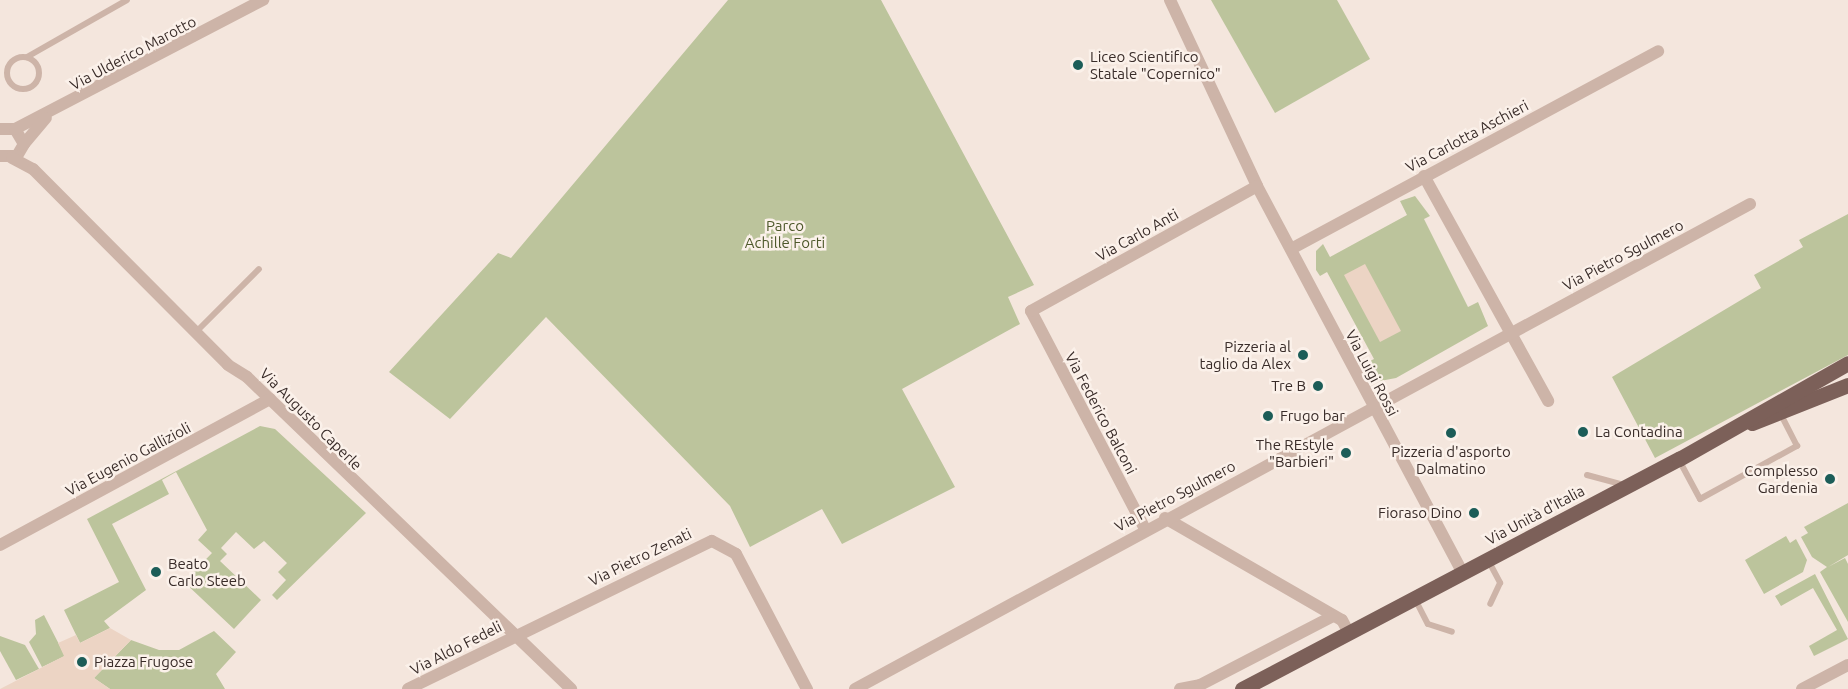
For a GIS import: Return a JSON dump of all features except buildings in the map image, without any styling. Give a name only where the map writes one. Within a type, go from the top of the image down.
[{"type":"main road","name":"Via Unità d'Italia","points":[[1242,689],[1738,428],[1848,363]]},
{"type":"main road","name":"Via Unità d'Italia","points":[[1738,428],[1781,415],[1848,385]]},
{"type":"street","name":"Via Ulderico Marotto","points":[[15,129],[49,114],[263,0]]},
{"type":"street","points":[[1170,0],[1257,186]]},
{"type":"street","name":"Via Carlotta Aschieri","points":[[1291,249],[1658,51]]},
{"type":"street","name":"Via Ulderico Marotto","points":[[23,146],[49,114]]},
{"type":"street","points":[[0,129],[15,129]]},
{"type":"street","name":"Via Augusto Caperle","points":[[15,129],[33,169]]},
{"type":"street","name":"Via Augusto Caperle","points":[[4,157],[23,146]]},
{"type":"street","name":"Via Augusto Caperle","points":[[4,157],[33,169],[198,330],[228,365],[270,399],[571,689]]},
{"type":"street","points":[[1424,176],[1548,401]]},
{"type":"street","name":"Via Luigi Rossi","points":[[1257,186],[1372,406],[1463,573]]},
{"type":"street","name":"Via Carlo Anti","points":[[1031,310],[1257,186]]},
{"type":"street","name":"Via Pietro Sgulmero","points":[[855,689],[1165,518],[1750,204]]},
{"type":"street","name":"Via Federico Balconi","points":[[1031,310],[1145,529]]},
{"type":"street","name":"Via Eugenio Gallizioli","points":[[0,545],[270,399]]},
{"type":"street","points":[[1165,518],[1333,616],[1349,633]]},
{"type":"street","name":"Via Pietro Zenati","points":[[516,634],[712,541],[735,554],[807,689]]},
{"type":"street","points":[[1180,689],[1200,685],[1333,616]]},
{"type":"street","name":"Via Aldo Fedeli","points":[[408,689],[516,634]]},
{"type":"street","points":[[1802,689],[1848,665]]},
{"type":"lane","points":[[27,57],[39,74],[34,84],[20,89],[8,80],[7,69],[16,58],[27,57],[127,0]]},
{"type":"lane","points":[[198,330],[260,269]]},
{"type":"lane","points":[[1678,459],[1700,499],[1797,446],[1781,415]]},
{"type":"lane","points":[[1587,475],[1627,486]]},
{"type":"lane","points":[[1488,560],[1500,584],[1490,604]]},
{"type":"lane","points":[[1415,599],[1428,624],[1452,632]]},
{"type":"green space","name":"Parco Achille Forti","points":[[728,0],[881,0],[1034,285],[1008,297],[1020,324],[902,389],[955,487],[842,544],[822,509],[750,547],[730,506],[546,317],[450,419],[389,372],[498,253],[511,258]]},
{"type":"green space","points":[[1211,0],[1337,0],[1370,59],[1275,113]]},
{"type":"green space","points":[[1415,196],[1430,216],[1424,219],[1468,307],[1478,302],[1488,326],[1396,378],[1380,381],[1366,363],[1374,359],[1327,272],[1320,276],[1316,270],[1316,251],[1323,244],[1330,257],[1407,215],[1400,201]]},
{"type":"green space","points":[[1848,214],[1848,355],[1655,458],[1612,377],[1761,288],[1754,275],[1803,247],[1799,240]]},
{"type":"green space","points":[[260,426],[275,429],[366,513],[277,600],[272,595],[286,580],[278,572],[287,563],[264,541],[254,549],[236,532],[221,548],[227,554],[220,561],[261,600],[234,629],[184,582],[212,553],[198,540],[207,530],[176,472],[162,480],[169,494],[112,524],[146,590],[104,621],[110,628],[80,643],[64,610],[119,582],[87,519]]},
{"type":"green space","points":[[1848,503],[1848,555],[1828,567],[1845,558],[1848,564],[1848,622],[1820,572],[1827,567],[1812,557],[1801,537],[1808,533],[1804,527]]},
{"type":"green space","points":[[1786,536],[1790,543],[1796,539],[1807,560],[1803,572],[1764,594],[1745,560]]},
{"type":"green space","points":[[1815,574],[1848,639],[1814,656],[1809,646],[1837,630],[1813,588],[1781,606],[1775,596]]},
{"type":"green space","points":[[44,615],[65,656],[42,667],[29,642],[36,634],[35,620]]},
{"type":"green space","points":[[214,631],[236,652],[216,674],[225,689],[110,689],[94,678],[131,640],[159,650],[179,650]]},
{"type":"green space","points":[[0,636],[25,645],[39,669],[16,680],[0,651]]},
{"type":"shaded area","points":[[1365,264],[1401,331],[1380,342],[1344,275]]},
{"type":"shaded area","name":"Piazza Frugose","points":[[110,628],[131,640],[94,678],[110,689],[0,689],[64,656],[58,643],[76,635],[80,643]]},
{"type":"place","name":"Liceo Scientifico Statale \"Copernico\"","points":[[1078,65]]},
{"type":"place","name":"Pizzeria al taglio da Alex","points":[[1303,355]]},
{"type":"place","name":"Tre B","points":[[1318,386]]},
{"type":"place","name":"Frugo bar","points":[[1268,416]]},
{"type":"place","name":"La Contadina","points":[[1583,432]]},
{"type":"place","name":"Pizzeria d'asporto Dalmatino","points":[[1451,433]]},
{"type":"place","name":"The REstyle \"Barbieri\"","points":[[1346,453]]},
{"type":"place","name":"Complesso Gardenia","points":[[1830,479]]},
{"type":"place","name":"Fioraso Dino","points":[[1474,513]]},
{"type":"place","name":"Beato Carlo Steeb","points":[[156,572]]},
{"type":"place","name":"Piazza Frugose","points":[[82,662]]}]
